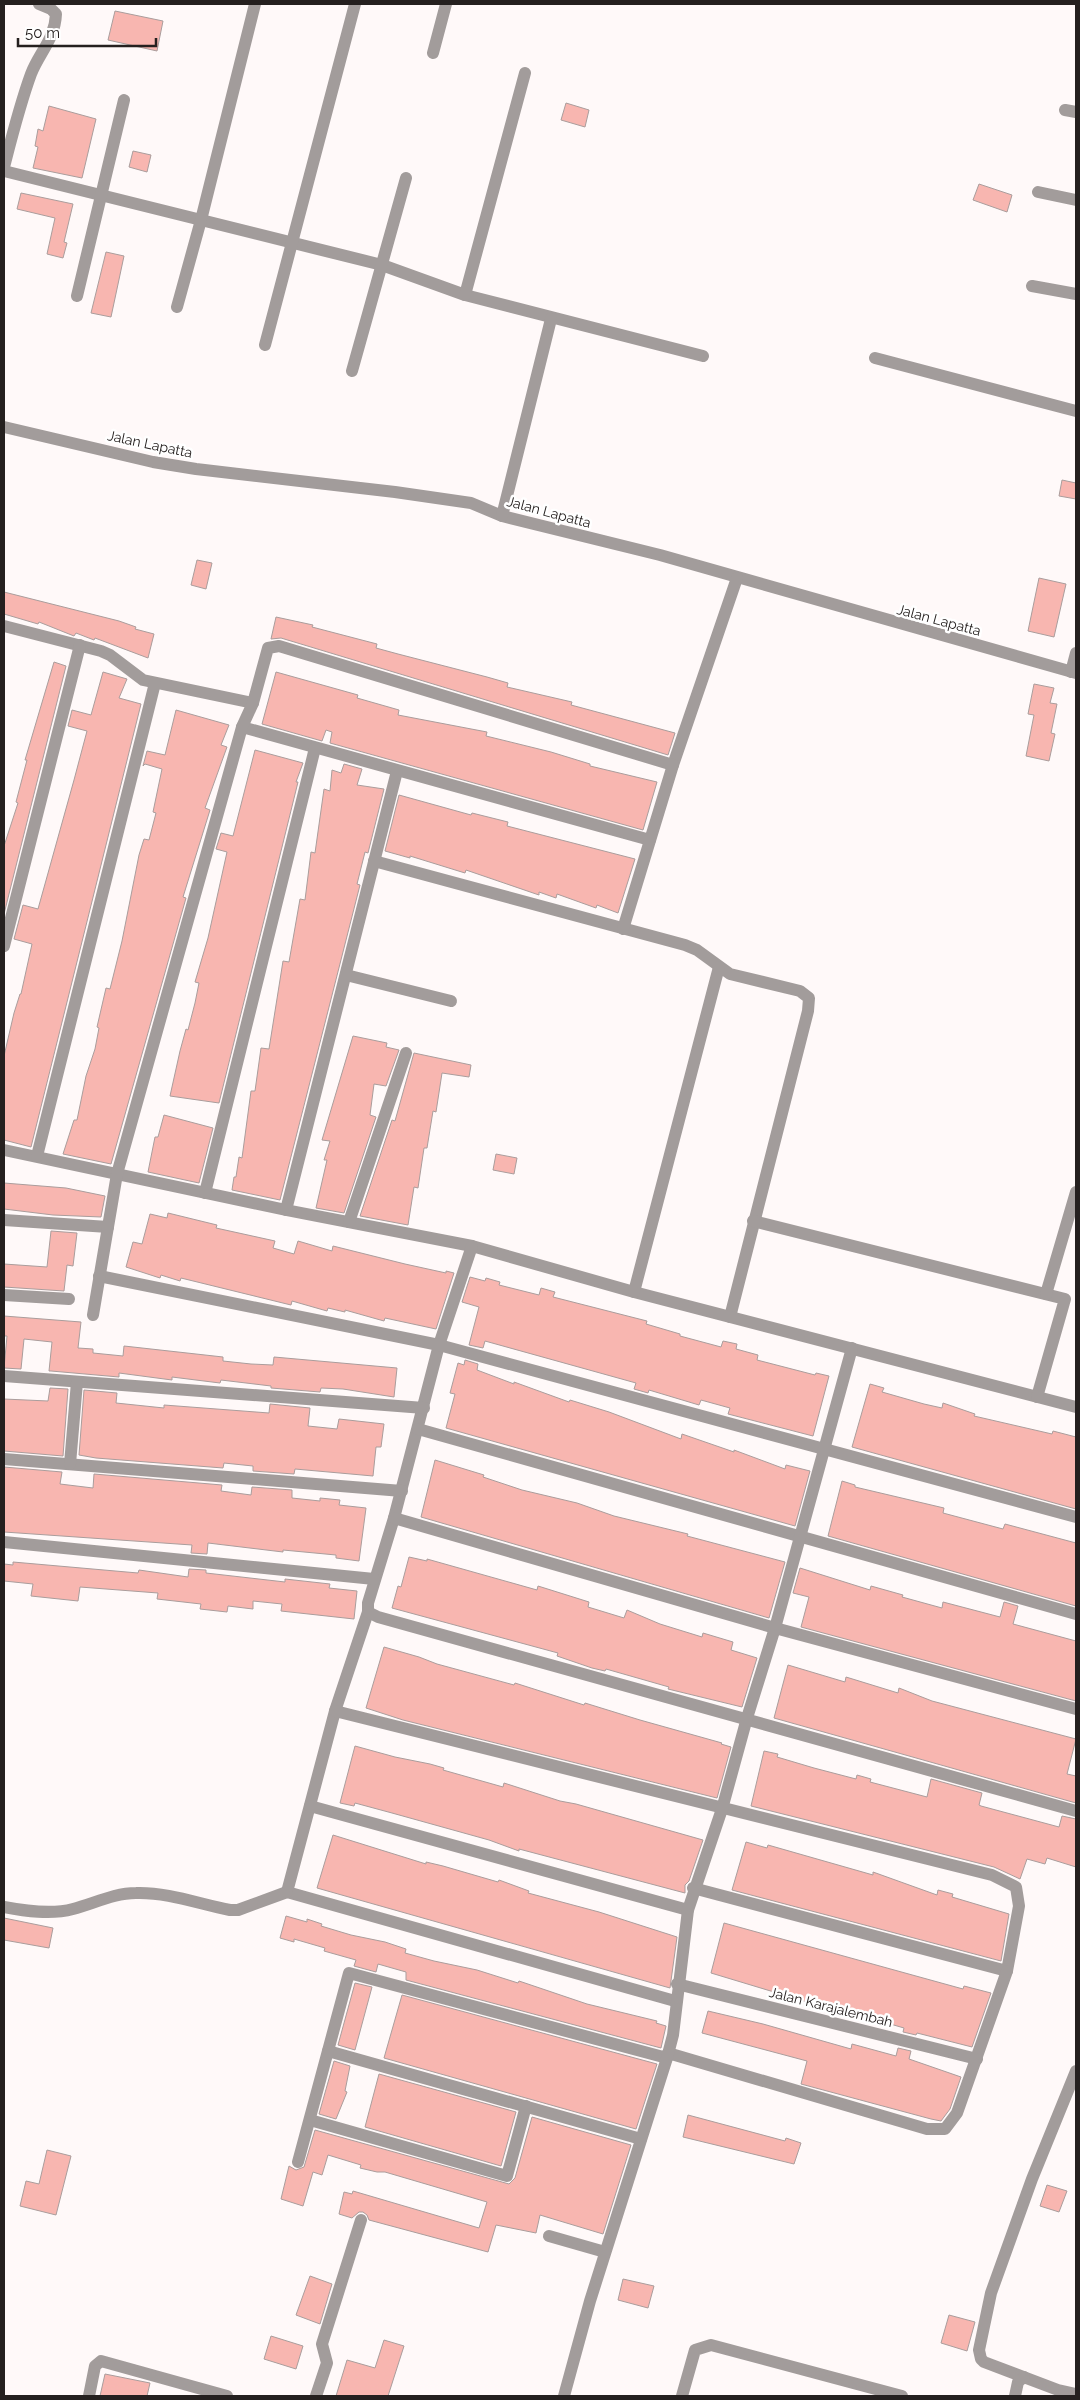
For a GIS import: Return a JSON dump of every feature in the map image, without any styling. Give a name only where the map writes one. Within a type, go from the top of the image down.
[{"type":"street","points":[[4,167],[32,72],[49,44],[56,19],[56,14],[51,9],[39,4]]},
{"type":"street","points":[[177,306],[201,220],[255,4]]},
{"type":"street","points":[[265,345],[355,4]]},
{"type":"street","points":[[433,53],[446,4]]},
{"type":"street","points":[[465,295],[525,73]]},
{"type":"street","points":[[77,296],[124,100]]},
{"type":"street","points":[[4,171],[382,265],[465,295],[551,319],[703,356]]},
{"type":"street","points":[[352,371],[406,178]]},
{"type":"street","points":[[1038,192],[1076,200]]},
{"type":"street","points":[[1032,286],[1076,294]]},
{"type":"street","points":[[502,516],[551,319]]},
{"type":"street","points":[[875,358],[1076,411]]},
{"type":"street","name":"Jalan Lapatta","points":[[4,427],[162,463],[243,476],[441,498],[471,504],[502,516],[660,556],[1074,673]]},
{"type":"street","points":[[623,929],[673,765],[737,578]]},
{"type":"street","points":[[4,626],[80,645],[110,655],[136,676],[155,683],[253,703]]},
{"type":"street","points":[[4,946],[80,645]]},
{"type":"street","points":[[93,1315],[117,1174],[242,727],[253,703],[266,650],[279,646],[673,765]]},
{"type":"street","points":[[1074,673],[1076,653]]},
{"type":"street","points":[[37,1156],[155,683]]},
{"type":"street","points":[[242,727],[650,840]]},
{"type":"street","points":[[205,1193],[316,748]]},
{"type":"street","points":[[286,1210],[397,771]]},
{"type":"street","points":[[374,861],[685,945],[697,950],[719,967],[742,978],[800,991],[809,998],[808,1011],[730,1316]]},
{"type":"street","points":[[634,1292],[719,967]]},
{"type":"street","points":[[346,975],[451,1000]]},
{"type":"street","points":[[349,1222],[406,1053]]},
{"type":"street","points":[[4,1150],[286,1210],[472,1246],[634,1292],[1076,1407]]},
{"type":"street","points":[[1046,1294],[1076,1192]]},
{"type":"street","points":[[4,1220],[108,1226]]},
{"type":"street","points":[[753,1221],[1062,1298],[1065,1301],[1038,1397]]},
{"type":"street","points":[[287,1892],[335,1711],[368,1612],[367,1607],[374,1579],[402,1491],[440,1345],[472,1246]]},
{"type":"street","points":[[99,1276],[440,1345],[1076,1517]]},
{"type":"street","points":[[4,1295],[69,1299]]},
{"type":"street","points":[[564,2396],[605,2252],[668,2055],[673,2035],[688,1910],[693,1888],[722,1809],[746,1718],[775,1628],[852,1348]]},
{"type":"street","points":[[4,1376],[424,1408]]},
{"type":"street","points":[[70,1464],[77,1382]]},
{"type":"street","points":[[418,1429],[800,1538],[1076,1614]]},
{"type":"street","points":[[4,1459],[402,1491]]},
{"type":"street","points":[[394,1518],[775,1628],[1076,1709]]},
{"type":"street","points":[[4,1542],[374,1579]]},
{"type":"street","points":[[368,1612],[378,1617],[1076,1811]]},
{"type":"street","points":[[298,2162],[349,1973],[668,2055],[927,2129],[945,2129],[957,2113],[1007,1971],[1019,1906],[1016,1887],[992,1875],[335,1711]]},
{"type":"street","points":[[310,1806],[688,1910]]},
{"type":"street","points":[[693,1888],[1007,1971]]},
{"type":"street","points":[[4,1907],[21,1910],[72,1910],[93,1902],[134,1893],[166,1896],[230,1910],[245,1907],[287,1892],[676,2001]]},
{"type":"street","name":"Jalan Karajalembah","points":[[678,1984],[977,2059]]},
{"type":"street","points":[[328,2051],[642,2139]]},
{"type":"street","points":[[1076,2071],[1032,2179],[991,2293],[979,2346],[979,2355],[984,2362],[1076,2394]]},
{"type":"street","points":[[310,2120],[506,2176],[526,2106]]},
{"type":"street","points":[[316,2396],[327,2363],[322,2344],[361,2220]]},
{"type":"street","points":[[549,2236],[605,2252]]},
{"type":"street","points":[[682,2396],[695,2350],[712,2345],[902,2396]]},
{"type":"street","points":[[89,2396],[95,2366],[101,2361],[227,2396]]},
{"type":"street","points":[[1015,2396],[1018,2382],[1024,2377]]},
{"type":"building","points":[[115,11],[163,21],[157,51],[108,40]]},
{"type":"building","points":[[566,103],[589,110],[585,127],[561,120]]},
{"type":"building","points":[[49,106],[96,119],[82,178],[33,168],[38,147],[35,146],[38,129],[43,131]]},
{"type":"building","points":[[133,151],[151,155],[147,172],[129,167]]},
{"type":"building","points":[[979,184],[1012,195],[1007,212],[973,200]]},
{"type":"building","points":[[21,193],[73,204],[64,242],[67,243],[63,258],[47,254],[55,218],[17,209]]},
{"type":"building","points":[[106,252],[124,256],[111,317],[91,313]]},
{"type":"building","points":[[1062,480],[1076,483],[1076,499],[1059,496]]},
{"type":"building","points":[[197,560],[212,563],[206,589],[191,585]]},
{"type":"building","points":[[1039,578],[1066,584],[1054,637],[1028,631]]},
{"type":"building","points":[[4,592],[119,621],[136,627],[135,629],[154,634],[148,658],[95,638],[94,640],[76,633],[74,636],[39,622],[38,624],[4,614]]},
{"type":"building","points":[[276,617],[313,625],[312,627],[377,644],[376,648],[508,683],[507,687],[572,702],[571,705],[675,733],[668,755],[281,638],[271,639]]},
{"type":"building","points":[[54,662],[66,666],[4,914],[4,846],[18,803],[16,802],[27,760],[25,760]]},
{"type":"building","points":[[103,672],[127,679],[119,698],[141,704],[31,1147],[4,1140],[4,1056],[32,944],[14,939],[23,905],[38,909],[87,731],[68,726],[72,710],[91,715]]},
{"type":"building","points":[[276,672],[358,695],[357,698],[399,710],[398,715],[487,732],[486,736],[551,752],[590,764],[590,766],[657,782],[643,830],[330,743],[332,732],[326,730],[322,741],[262,724]]},
{"type":"building","points":[[1034,684],[1054,688],[1050,703],[1057,704],[1051,733],[1055,734],[1049,761],[1026,756],[1034,715],[1028,714]]},
{"type":"building","points":[[176,710],[229,725],[221,745],[227,747],[205,808],[210,810],[183,897],[186,898],[111,1164],[63,1154],[74,1120],[77,1120],[86,1076],[95,1049],[99,1028],[97,1027],[106,988],[110,989],[122,941],[139,855],[144,839],[149,840],[156,813],[153,812],[162,769],[145,764],[143,766],[147,751],[165,755]]},
{"type":"building","points":[[255,750],[303,763],[296,782],[298,782],[219,1103],[170,1096],[180,1051],[195,1003],[199,983],[195,982],[208,938],[227,852],[216,849],[221,833],[233,836]]},
{"type":"building","points":[[344,764],[362,769],[357,785],[384,789],[368,853],[365,852],[357,884],[360,885],[280,1200],[232,1190],[239,1157],[242,1158],[251,1091],[255,1091],[261,1048],[269,1049],[283,961],[289,962],[300,899],[305,900],[311,852],[315,853],[324,789],[330,791],[332,770],[341,773]]},
{"type":"building","points":[[399,795],[471,815],[472,813],[508,822],[507,826],[635,859],[618,913],[597,905],[596,908],[557,894],[556,898],[539,892],[539,895],[466,870],[465,873],[410,856],[410,858],[385,851]]},
{"type":"building","points":[[353,1036],[387,1043],[386,1047],[399,1050],[386,1086],[374,1084],[370,1115],[376,1117],[344,1213],[316,1208],[327,1160],[324,1160],[330,1141],[322,1140]]},
{"type":"building","points":[[414,1053],[471,1065],[469,1077],[442,1073],[436,1112],[433,1111],[427,1148],[424,1148],[418,1188],[414,1187],[408,1225],[360,1216],[392,1120],[395,1121]]},
{"type":"building","points":[[164,1115],[213,1128],[199,1183],[148,1172],[155,1137],[158,1137]]},
{"type":"building","points":[[496,1154],[517,1158],[514,1174],[493,1170]]},
{"type":"building","points":[[4,1183],[66,1188],[105,1196],[101,1217],[53,1215],[4,1209]]},
{"type":"building","points":[[168,1213],[217,1225],[216,1228],[275,1241],[273,1248],[294,1254],[298,1241],[332,1251],[333,1246],[405,1264],[454,1273],[436,1329],[385,1318],[384,1321],[345,1310],[345,1312],[328,1308],[327,1311],[292,1301],[291,1305],[181,1278],[180,1281],[161,1275],[160,1278],[126,1267],[133,1242],[142,1244],[150,1214],[167,1218]]},
{"type":"building","points":[[51,1231],[77,1233],[73,1266],[67,1265],[64,1291],[4,1287],[4,1264],[47,1267]]},
{"type":"building","points":[[470,1277],[485,1281],[486,1278],[500,1282],[499,1285],[539,1295],[541,1288],[555,1292],[553,1297],[647,1321],[646,1324],[680,1334],[680,1336],[721,1347],[723,1341],[737,1344],[736,1349],[758,1355],[757,1360],[815,1375],[816,1373],[829,1376],[813,1436],[728,1414],[730,1408],[701,1400],[699,1405],[649,1390],[648,1393],[634,1389],[636,1383],[485,1341],[483,1348],[469,1345],[479,1307],[462,1302]]},
{"type":"building","points":[[4,1316],[81,1322],[78,1348],[93,1349],[93,1353],[123,1356],[124,1346],[223,1357],[223,1361],[251,1364],[273,1365],[274,1357],[397,1368],[394,1397],[343,1389],[321,1388],[320,1392],[271,1388],[271,1386],[221,1380],[220,1383],[172,1377],[172,1380],[119,1373],[119,1377],[49,1371],[52,1342],[24,1339],[21,1369],[4,1368],[7,1336],[4,1336]]},
{"type":"building","points":[[465,1360],[478,1364],[477,1370],[514,1384],[514,1382],[569,1402],[570,1400],[609,1412],[681,1439],[682,1434],[734,1452],[734,1450],[785,1469],[786,1465],[810,1471],[795,1526],[446,1428],[455,1394],[450,1393],[458,1363],[464,1365]]},
{"type":"building","points":[[870,1384],[884,1388],[882,1392],[924,1404],[942,1408],[943,1403],[975,1414],[974,1416],[1052,1434],[1053,1431],[1076,1437],[1076,1509],[852,1447]]},
{"type":"building","points":[[50,1388],[68,1389],[63,1456],[4,1451],[4,1399],[48,1401]]},
{"type":"building","points":[[84,1390],[117,1393],[116,1403],[164,1408],[164,1405],[269,1413],[270,1404],[310,1408],[308,1426],[337,1429],[339,1419],[384,1424],[381,1447],[376,1447],[373,1476],[295,1469],[294,1474],[253,1471],[253,1466],[224,1463],[223,1468],[79,1455]]},
{"type":"building","points":[[435,1460],[484,1475],[483,1477],[522,1490],[577,1503],[614,1516],[688,1534],[687,1536],[785,1562],[769,1618],[421,1517]]},
{"type":"building","points":[[4,1467],[62,1472],[60,1484],[93,1488],[94,1474],[222,1485],[221,1491],[251,1495],[252,1487],[292,1490],[292,1498],[320,1501],[320,1498],[340,1500],[339,1505],[366,1508],[359,1561],[336,1558],[336,1555],[283,1550],[283,1552],[208,1543],[207,1554],[191,1553],[192,1545],[4,1532]]},
{"type":"building","points":[[842,1481],[855,1485],[855,1487],[944,1508],[943,1513],[1003,1529],[1005,1524],[1076,1543],[1076,1606],[828,1536]]},
{"type":"building","points":[[409,1557],[427,1561],[427,1559],[537,1590],[538,1586],[589,1602],[588,1607],[624,1618],[627,1610],[660,1624],[702,1637],[703,1633],[733,1642],[731,1650],[757,1658],[742,1707],[668,1689],[669,1687],[606,1669],[605,1671],[592,1668],[557,1656],[558,1653],[392,1608],[398,1586],[401,1587]]},
{"type":"building","points":[[13,1562],[138,1573],[139,1570],[188,1577],[189,1569],[206,1570],[206,1573],[285,1582],[285,1579],[330,1584],[329,1588],[357,1591],[354,1619],[281,1611],[282,1604],[253,1601],[253,1609],[228,1606],[227,1612],[200,1609],[201,1604],[157,1599],[158,1593],[80,1587],[78,1601],[31,1596],[33,1584],[4,1581],[4,1564],[13,1565]]},
{"type":"building","points":[[800,1568],[870,1590],[871,1586],[942,1608],[943,1602],[1000,1617],[1004,1602],[1018,1606],[1013,1624],[1076,1641],[1076,1701],[801,1627],[809,1597],[793,1593]]},
{"type":"building","points":[[384,1647],[437,1664],[514,1685],[515,1683],[584,1705],[585,1703],[731,1747],[717,1798],[403,1720],[366,1708]]},
{"type":"building","points":[[788,1665],[845,1682],[846,1677],[898,1693],[899,1688],[932,1701],[1076,1739],[1067,1774],[1076,1776],[1076,1803],[774,1718]]},
{"type":"building","points":[[355,1746],[430,1764],[444,1768],[443,1770],[503,1787],[504,1783],[560,1801],[703,1840],[689,1881],[685,1885],[685,1893],[519,1849],[519,1851],[489,1840],[355,1803],[354,1806],[340,1803]]},
{"type":"building","points":[[764,1751],[778,1754],[777,1757],[814,1768],[856,1779],[857,1775],[871,1779],[870,1782],[927,1797],[931,1779],[982,1793],[979,1805],[981,1806],[1059,1827],[1062,1816],[1076,1819],[1076,1867],[1047,1858],[1045,1864],[1027,1859],[1020,1879],[994,1867],[751,1806]]},
{"type":"building","points":[[333,1835],[426,1864],[426,1862],[443,1866],[498,1882],[499,1880],[529,1891],[528,1893],[599,1912],[677,1937],[670,1988],[317,1888]]},
{"type":"building","points":[[746,1842],[767,1848],[768,1845],[873,1875],[873,1872],[937,1895],[938,1890],[953,1894],[952,1897],[1009,1914],[1001,1961],[732,1890]]},
{"type":"building","points":[[286,1916],[307,1922],[307,1919],[322,1924],[321,1926],[351,1935],[385,1942],[406,1949],[405,1953],[477,1970],[518,1983],[519,1981],[587,2004],[657,2021],[656,2023],[666,2026],[661,2048],[406,1980],[406,1972],[378,1964],[376,1972],[354,1966],[356,1960],[324,1951],[325,1948],[294,1939],[294,1942],[280,1938]]},
{"type":"building","points":[[4,1918],[53,1928],[49,1948],[4,1940]]},
{"type":"building","points":[[724,1923],[963,1989],[964,1986],[991,1993],[972,2047],[917,2033],[916,2035],[903,2032],[904,2028],[817,2005],[711,1973]]},
{"type":"building","points":[[355,1983],[372,1987],[355,2050],[338,2045]]},
{"type":"building","points":[[402,1995],[657,2064],[636,2129],[384,2058]]},
{"type":"building","points":[[708,2011],[763,2024],[851,2049],[852,2044],[896,2056],[898,2048],[911,2051],[909,2059],[961,2077],[950,2109],[941,2121],[931,2119],[801,2084],[807,2061],[702,2033]]},
{"type":"building","points":[[334,2061],[350,2066],[345,2091],[347,2092],[336,2119],[319,2114]]},
{"type":"building","points":[[379,2074],[516,2112],[501,2166],[365,2127]]},
{"type":"building","points":[[688,2115],[785,2141],[786,2138],[801,2143],[794,2164],[683,2137]]},
{"type":"building","points":[[532,2117],[631,2145],[603,2234],[540,2215],[536,2233],[496,2225],[488,2252],[369,2220],[363,2212],[359,2212],[352,2218],[339,2214],[344,2192],[352,2194],[353,2191],[479,2228],[487,2202],[385,2172],[360,2168],[361,2165],[328,2155],[322,2175],[313,2172],[303,2206],[281,2199],[289,2166],[296,2170],[304,2167],[315,2130],[509,2184],[515,2178]]},
{"type":"building","points":[[47,2150],[71,2156],[56,2215],[20,2206],[26,2181],[39,2184]]},
{"type":"building","points":[[1047,2185],[1067,2191],[1059,2212],[1040,2206]]},
{"type":"building","points":[[310,2276],[332,2284],[320,2324],[296,2315]]},
{"type":"building","points":[[623,2279],[654,2286],[648,2308],[618,2300]]},
{"type":"building","points":[[949,2315],[975,2322],[967,2351],[941,2343]]},
{"type":"building","points":[[271,2336],[303,2346],[296,2369],[264,2359]]},
{"type":"building","points":[[384,2340],[404,2346],[388,2396],[336,2396],[347,2360],[375,2368]]},
{"type":"building","points":[[105,2374],[150,2383],[147,2396],[100,2396]]}]
